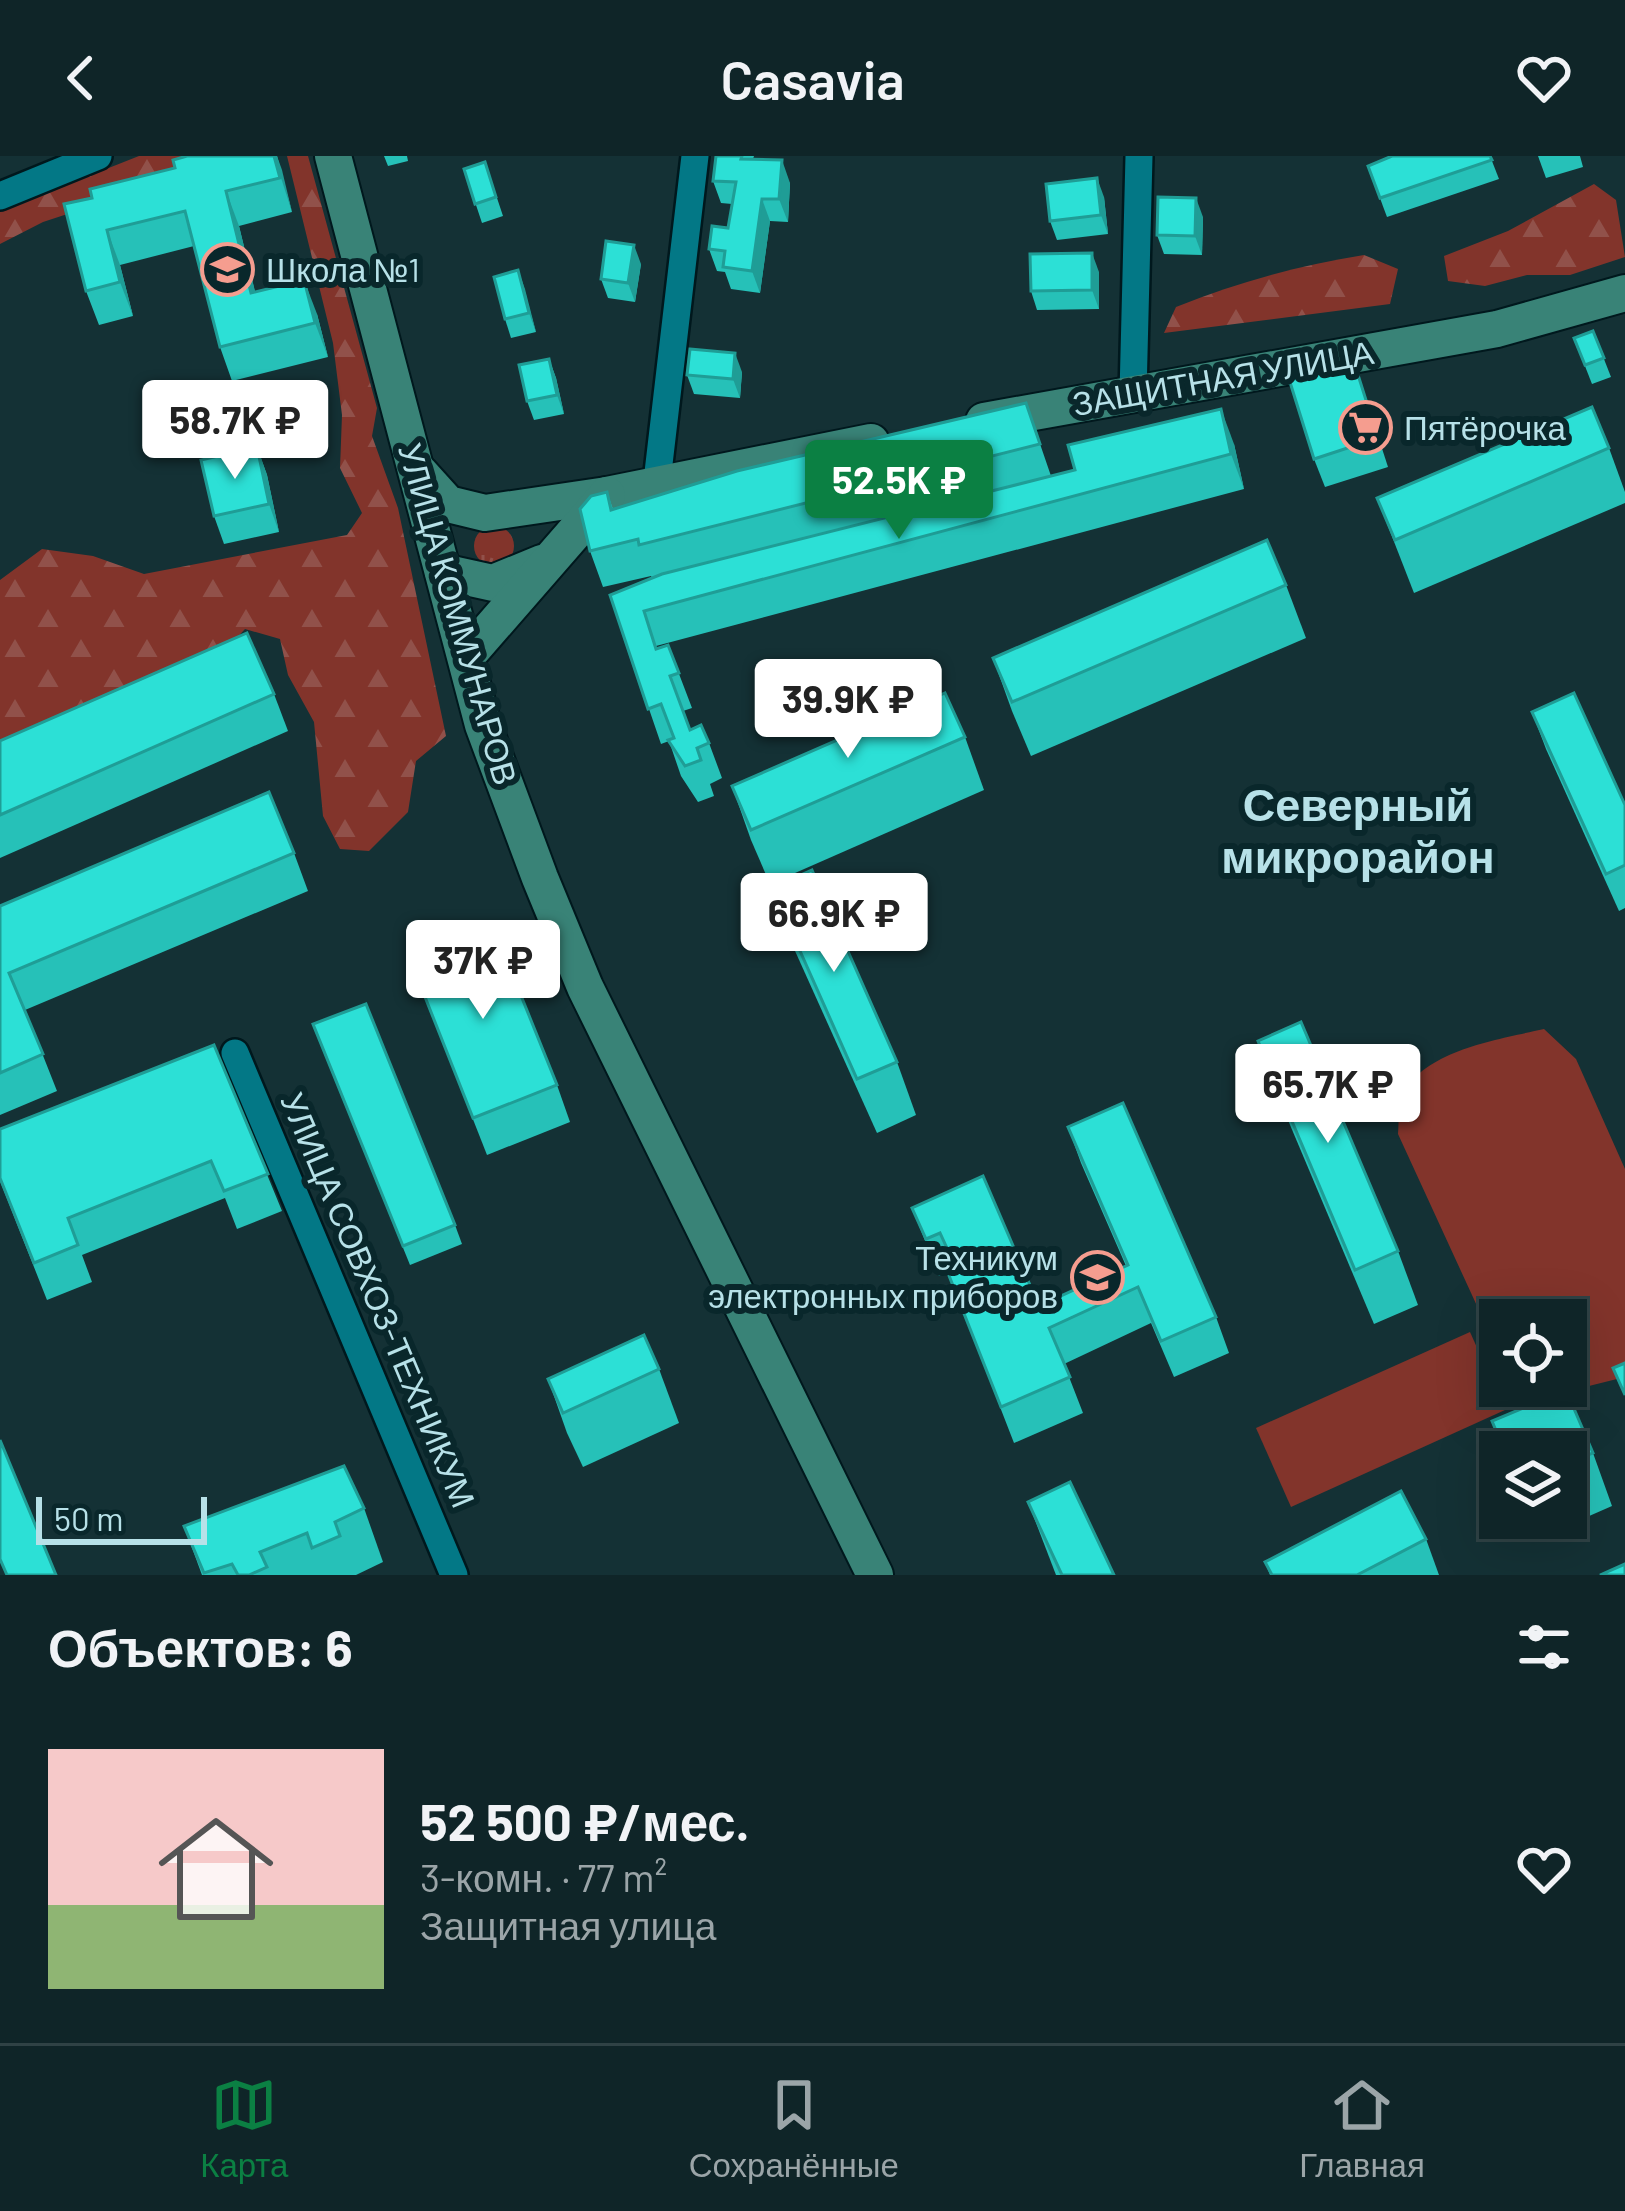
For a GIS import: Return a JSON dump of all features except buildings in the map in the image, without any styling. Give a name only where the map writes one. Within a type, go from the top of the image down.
[{"type":"main road","name":"УЛИЦА КОММУНАРОВ","points":[[333,156],[483,725],[586,987],[875,1575]]},
{"type":"main road","name":"ЗАЩИТНАЯ УЛИЦА","points":[[952,427],[1497,329],[1625,293]]},
{"type":"main road","points":[[415,465],[448,504],[485,513],[608,495],[657,481],[906,435]]},
{"type":"main road","points":[[466,657],[608,495]]},
{"type":"main road","points":[[485,513],[441,562],[493,583],[553,557]]},
{"type":"street","points":[[0,196],[98,156]]},
{"type":"street","points":[[657,481],[695,156]]},
{"type":"street","points":[[1132,394],[1139,156]]},
{"type":"street","name":"УЛИЦА СОВХОЗ-ТЕХНИКУМ","points":[[235,1053],[454,1575]]},
{"type":"green space","points":[[139,156],[244,156],[43,222],[0,244],[0,211]]},
{"type":"green space","points":[[287,156],[308,156],[377,408],[372,436],[398,508],[446,736],[416,761],[408,812],[369,851],[340,849],[323,816],[314,722],[288,675],[280,639],[245,629],[209,668],[0,759],[0,580],[42,549],[93,556],[144,574],[347,535],[362,513],[340,468],[342,415],[333,343]]},
{"type":"green space","points":[[1594,184],[1616,200],[1625,257],[1570,275],[1527,275],[1485,286],[1448,281],[1444,256],[1508,231]]},
{"type":"green space","points":[[1364,255],[1398,269],[1390,304],[1164,333],[1176,307],[1268,276]]},
{"type":"green space","points":[[494,526],[508,532],[514,546],[508,560],[494,566],[480,560],[474,546],[480,532]]},
{"type":"green space","points":[[1544,1029],[1576,1059],[1625,1169],[1625,1377],[1587,1386],[1587,1299],[1479,1299],[1479,1310],[1398,1134],[1402,1096],[1412,1080],[1445,1057]]},
{"type":"green space","points":[[1470,1332],[1479,1352],[1479,1407],[1505,1410],[1291,1507],[1256,1428]]},
{"type":"place","name":"Школа №1","points":[[227,270]]},
{"type":"place","name":"Пятёрочка","points":[[1365,428]]},
{"type":"place","name":"Техникум электронных приборов","points":[[1097,1277]]},
{"type":"district","name":"Северный микрорайон","points":[[1358,831]]}]
